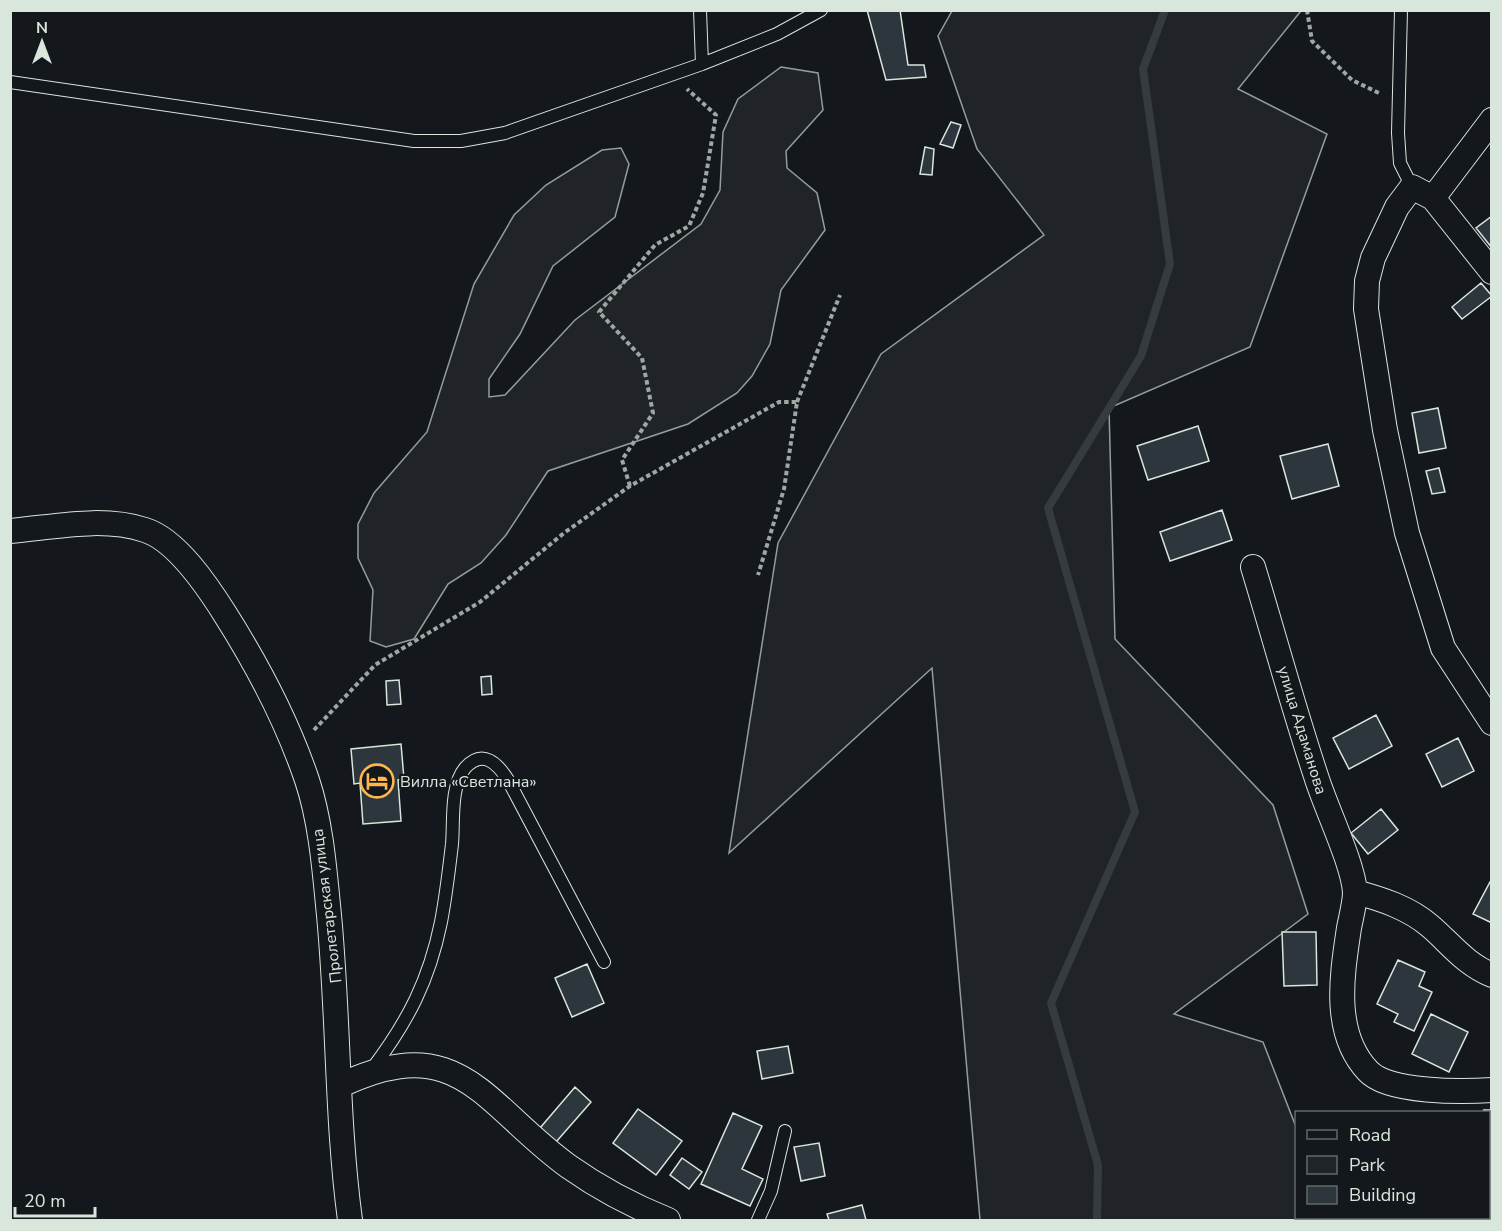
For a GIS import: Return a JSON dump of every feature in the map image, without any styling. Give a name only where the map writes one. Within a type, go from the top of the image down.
[{"type":"street","points":[[1433,198],[1491,120]]},
{"type":"street","points":[[1491,272],[1433,198],[1412,187],[1397,207],[1373,258],[1367,281],[1366,309],[1385,430],[1407,533],[1440,638],[1463,683],[1491,723]]},
{"type":"street","name":"Пролетарская улица","points":[[10,531],[109,522],[147,530],[170,545],[207,586],[244,644],[278,709],[307,781],[323,856],[336,978],[345,1180],[350,1221]]},
{"type":"street","name":"улица Адаманова","points":[[1253,567],[1316,776],[1355,892],[1343,968],[1343,1005],[1347,1031],[1357,1057],[1370,1074],[1392,1084],[1431,1089],[1491,1090]]},
{"type":"street","points":[[1355,892],[1402,908],[1430,926],[1466,962],[1491,975]]},
{"type":"street","points":[[341,1085],[371,1070],[424,1064],[458,1074],[567,1165],[607,1192],[668,1221]]},
{"type":"lane","points":[[700,10],[702,64]]},
{"type":"lane","points":[[10,82],[414,141],[461,141],[505,133],[672,75],[777,34],[821,10]]},
{"type":"lane","points":[[1401,10],[1400,163],[1412,187]]},
{"type":"lane","points":[[371,1070],[402,1028],[426,980],[441,921],[455,798],[465,769],[476,761],[489,759],[498,764],[604,962]]},
{"type":"lane","points":[[758,1221],[771,1191],[785,1131]]},
{"type":"path","points":[[1307,10],[1312,41],[1352,80],[1399,102]]},
{"type":"path","points":[[630,486],[622,460],[653,413],[642,358],[599,312],[655,245],[688,226],[703,193],[716,115],[672,75]]},
{"type":"path","points":[[758,575],[784,489],[797,402],[840,295]]},
{"type":"path","points":[[294,750],[375,665],[480,602],[564,532],[630,486],[779,402],[797,402]]},
{"type":"green space","points":[[952,11],[1301,11],[1238,89],[1327,134],[1250,347],[1109,408],[1115,639],[1273,805],[1308,914],[1174,1014],[1263,1042],[1295,1124],[1295,1219],[1333,1220],[980,1220],[932,668],[729,853],[778,543],[881,354],[1044,235],[977,149],[938,36]]},
{"type":"green space","points":[[781,67],[818,73],[823,110],[786,151],[787,168],[817,193],[825,230],[781,290],[770,344],[752,376],[737,393],[688,424],[548,471],[506,535],[481,563],[448,584],[414,639],[386,647],[370,641],[373,590],[358,558],[358,524],[374,493],[427,432],[474,284],[514,215],[546,185],[602,150],[621,148],[629,164],[615,217],[553,266],[520,334],[489,379],[489,397],[505,395],[575,320],[701,224],[720,190],[723,132],[738,99]]},
{"type":"building","points":[[867,10],[900,10],[908,65],[924,65],[926,77],[886,80]]},
{"type":"building","points":[[951,122],[961,125],[953,148],[940,144]]},
{"type":"building","points":[[925,147],[934,149],[932,175],[920,174]]},
{"type":"building","points":[[1492,216],[1492,248],[1476,228]]},
{"type":"building","points":[[1481,283],[1492,296],[1462,319],[1452,307]]},
{"type":"building","points":[[1438,408],[1446,448],[1419,453],[1412,413]]},
{"type":"building","points":[[1198,426],[1209,461],[1148,480],[1137,446]]},
{"type":"building","points":[[1328,444],[1339,486],[1292,499],[1280,456]]},
{"type":"building","points":[[1439,468],[1445,492],[1432,494],[1426,471]]},
{"type":"building","points":[[1222,510],[1232,540],[1170,561],[1160,532]]},
{"type":"building","points":[[491,676],[492,694],[482,695],[481,677]]},
{"type":"building","points":[[399,680],[401,704],[387,705],[386,681]]},
{"type":"building","points":[[1376,715],[1392,746],[1349,769],[1333,738]]},
{"type":"building","points":[[1458,738],[1474,771],[1442,787],[1426,754]]},
{"type":"building","points":[[401,744],[404,779],[398,780],[401,821],[363,824],[360,783],[354,784],[351,749]]},
{"type":"building","points":[[1381,809],[1398,830],[1368,854],[1351,833]]},
{"type":"building","points":[[1490,882],[1492,883],[1492,923],[1473,914]]},
{"type":"building","points":[[1282,932],[1316,932],[1317,985],[1284,986]]},
{"type":"building","points":[[1398,960],[1425,972],[1419,986],[1432,992],[1414,1031],[1394,1022],[1398,1014],[1377,1004]]},
{"type":"building","points":[[587,964],[604,1003],[572,1017],[555,978]]},
{"type":"building","points":[[1431,1014],[1468,1032],[1449,1072],[1412,1054]]},
{"type":"building","points":[[788,1046],[793,1073],[762,1079],[757,1051]]},
{"type":"building","points":[[575,1087],[591,1102],[556,1142],[540,1128]]},
{"type":"building","points":[[638,1109],[682,1141],[656,1175],[613,1143]]},
{"type":"building","points":[[1483,1110],[1492,1110],[1492,1139],[1490,1139],[1490,1111]]},
{"type":"building","points":[[733,1113],[762,1126],[742,1169],[763,1179],[750,1206],[701,1184]]},
{"type":"building","points":[[819,1143],[825,1176],[801,1181],[794,1147]]},
{"type":"building","points":[[682,1158],[702,1172],[689,1189],[670,1175]]},
{"type":"building","points":[[862,1205],[866,1220],[829,1220],[827,1214]]},
{"type":"waterway","points":[[1097,1220],[1098,1165],[1051,1003],[1135,812],[1048,508],[1141,356],[1170,264],[1143,69],[1165,10]]},
{"type":"place","name":"Вилла «Светлана»","points":[[377,781]]}]
